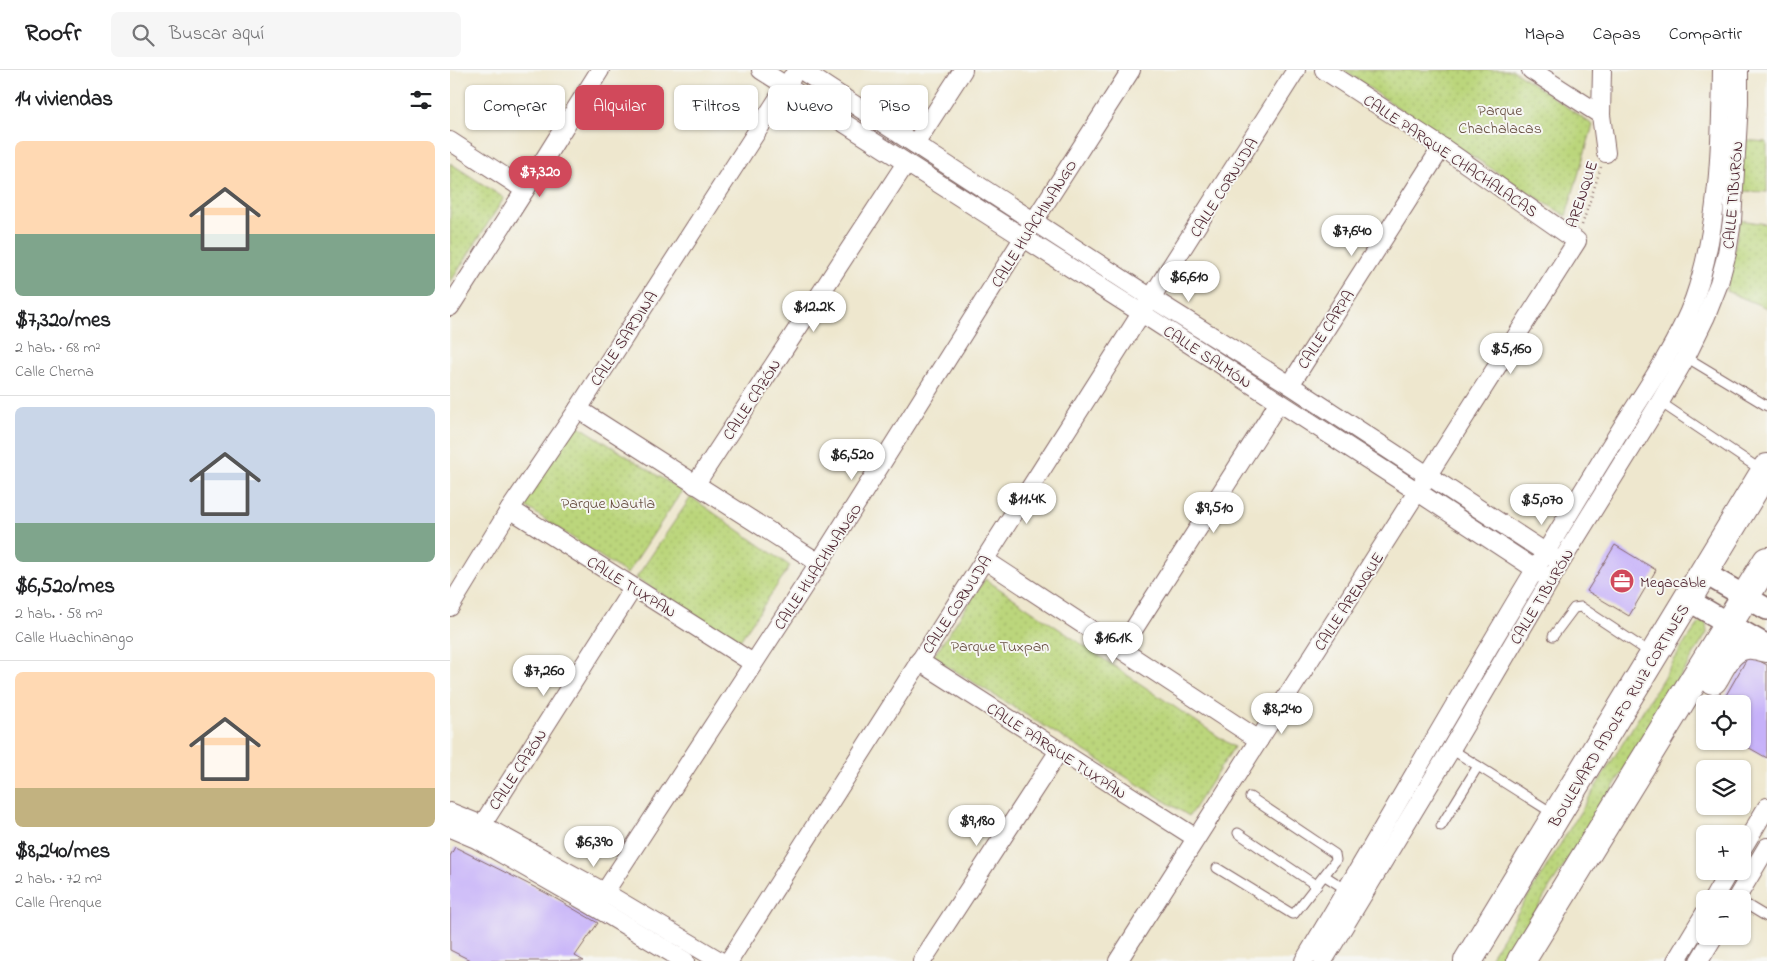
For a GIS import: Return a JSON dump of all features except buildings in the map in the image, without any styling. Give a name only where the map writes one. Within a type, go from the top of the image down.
[{"type":"main road","name":"BOULEVARD ADOLFO RUIZ CORTINES","points":[[1468,961],[1766,470]]},
{"type":"main road","points":[[1526,958],[1622,795],[1728,624],[1756,603],[1767,560]]},
{"type":"main road","points":[[1622,795],[1696,707],[1728,656],[1735,649],[1747,645],[1767,647]]},
{"type":"street","points":[[450,306],[600,70]]},
{"type":"street","name":"CALLE SALMÓN","points":[[761,70],[784,85]]},
{"type":"street","name":"CALLE SARDINA","points":[[787,85],[796,70]]},
{"type":"street","name":"CALLE SALMÓN","points":[[801,70],[1561,562]]},
{"type":"street","points":[[915,144],[963,70]]},
{"type":"street","name":"CALLE HUACHINANGO","points":[[599,899],[819,563],[1034,221],[1132,70]]},
{"type":"street","name":"CALLE CORNUDA","points":[[729,961],[919,661],[1153,299],[1296,70]]},
{"type":"street","name":"CALLE PARQUE CHACHALACAS","points":[[1324,70],[1442,147],[1577,241]]},
{"type":"street","points":[[1531,70],[1601,116]]},
{"type":"street","points":[[1602,70],[1601,116],[1606,153]]},
{"type":"street","name":"CALLE TIBURÓN","points":[[1323,961],[1353,894],[1497,631],[1645,392],[1694,300],[1714,219],[1722,108],[1722,70]]},
{"type":"street","name":"CALLE TIBURÓN","points":[[1304,961],[1353,894],[1451,749],[1561,562],[1686,357],[1719,283],[1727,253],[1732,221],[1740,103],[1740,70]]},
{"type":"street","name":"CALLE SARDINA","points":[[450,607],[510,509],[578,409],[768,114]]},
{"type":"street","name":"CALLE SALMÓN","points":[[851,128],[1143,314],[1551,580]]},
{"type":"street","points":[[450,141],[525,190]]},
{"type":"street","name":"CALLE CARPA","points":[[1290,385],[1442,147]]},
{"type":"street","name":"CALLE CAZÓN","points":[[695,484],[906,164]]},
{"type":"street","name":"CALLE ARENQUE","points":[[1118,961],[1577,241]]},
{"type":"street","points":[[1121,649],[1279,402]]},
{"type":"street","points":[[578,409],[819,563]]},
{"type":"street","name":"CALLE TUXPAN","points":[[510,509],[754,663]]},
{"type":"street","points":[[985,560],[1259,740]]},
{"type":"street","points":[[1704,573],[1756,603]]},
{"type":"street","name":"CALLE CAZÓN","points":[[482,825],[633,588]]},
{"type":"street","points":[[1688,600],[1767,647]]},
{"type":"street","name":"CALLE PARQUE TUXPAN","points":[[919,661],[1196,838]]},
{"type":"street","points":[[922,961],[1059,751]]},
{"type":"street","points":[[1760,837],[1767,807]]},
{"type":"street","points":[[450,812],[482,825],[599,899],[685,961]]},
{"type":"street","points":[[450,828],[599,899],[720,961]]},
{"type":"street","points":[[1741,890],[1767,847]]},
{"type":"street","points":[[1676,961],[1696,928]]},
{"type":"street","points":[[1699,961],[1709,945]]},
{"type":"lane","points":[[1686,357],[1767,406]]},
{"type":"lane","points":[[1660,402],[1766,470]]},
{"type":"lane","points":[[1553,636],[1574,608],[1581,607],[1654,656]]},
{"type":"lane","points":[[1451,749],[1556,815]]},
{"type":"lane","points":[[1440,826],[1478,766]]},
{"type":"lane","points":[[1217,868],[1292,914],[1298,912],[1336,860],[1337,856],[1250,797]]},
{"type":"lane","points":[[1238,833],[1317,886]]},
{"type":"lane","points":[[1325,876],[1353,894]]},
{"type":"lane","points":[[1751,908],[1767,918]]},
{"type":"path","name":"ARENQUE","points":[[1577,241],[1606,153]]},
{"type":"green space","name":"Parque Chachalacas","points":[[1343,70],[1513,70],[1593,125],[1566,216],[1434,132]]},
{"type":"green space","points":[[1743,140],[1767,142],[1767,192],[1741,191]]},
{"type":"green space","points":[[450,163],[504,198],[450,283]]},
{"type":"green space","points":[[1740,220],[1767,224],[1767,308],[1726,291]]},
{"type":"green space","name":"Parque Nautla","points":[[576,424],[682,491],[627,574],[522,504]]},
{"type":"green space","points":[[691,497],[790,566],[739,642],[636,578]]},
{"type":"green space","name":"Parque Tuxpan","points":[[985,579],[1234,747],[1189,816],[933,657]]},
{"type":"green space","points":[[1701,621],[1706,623],[1707,633],[1578,845],[1550,887],[1507,961],[1488,961],[1686,641]]},
{"type":"place","name":"Megacable","points":[[1622,581]]}]
